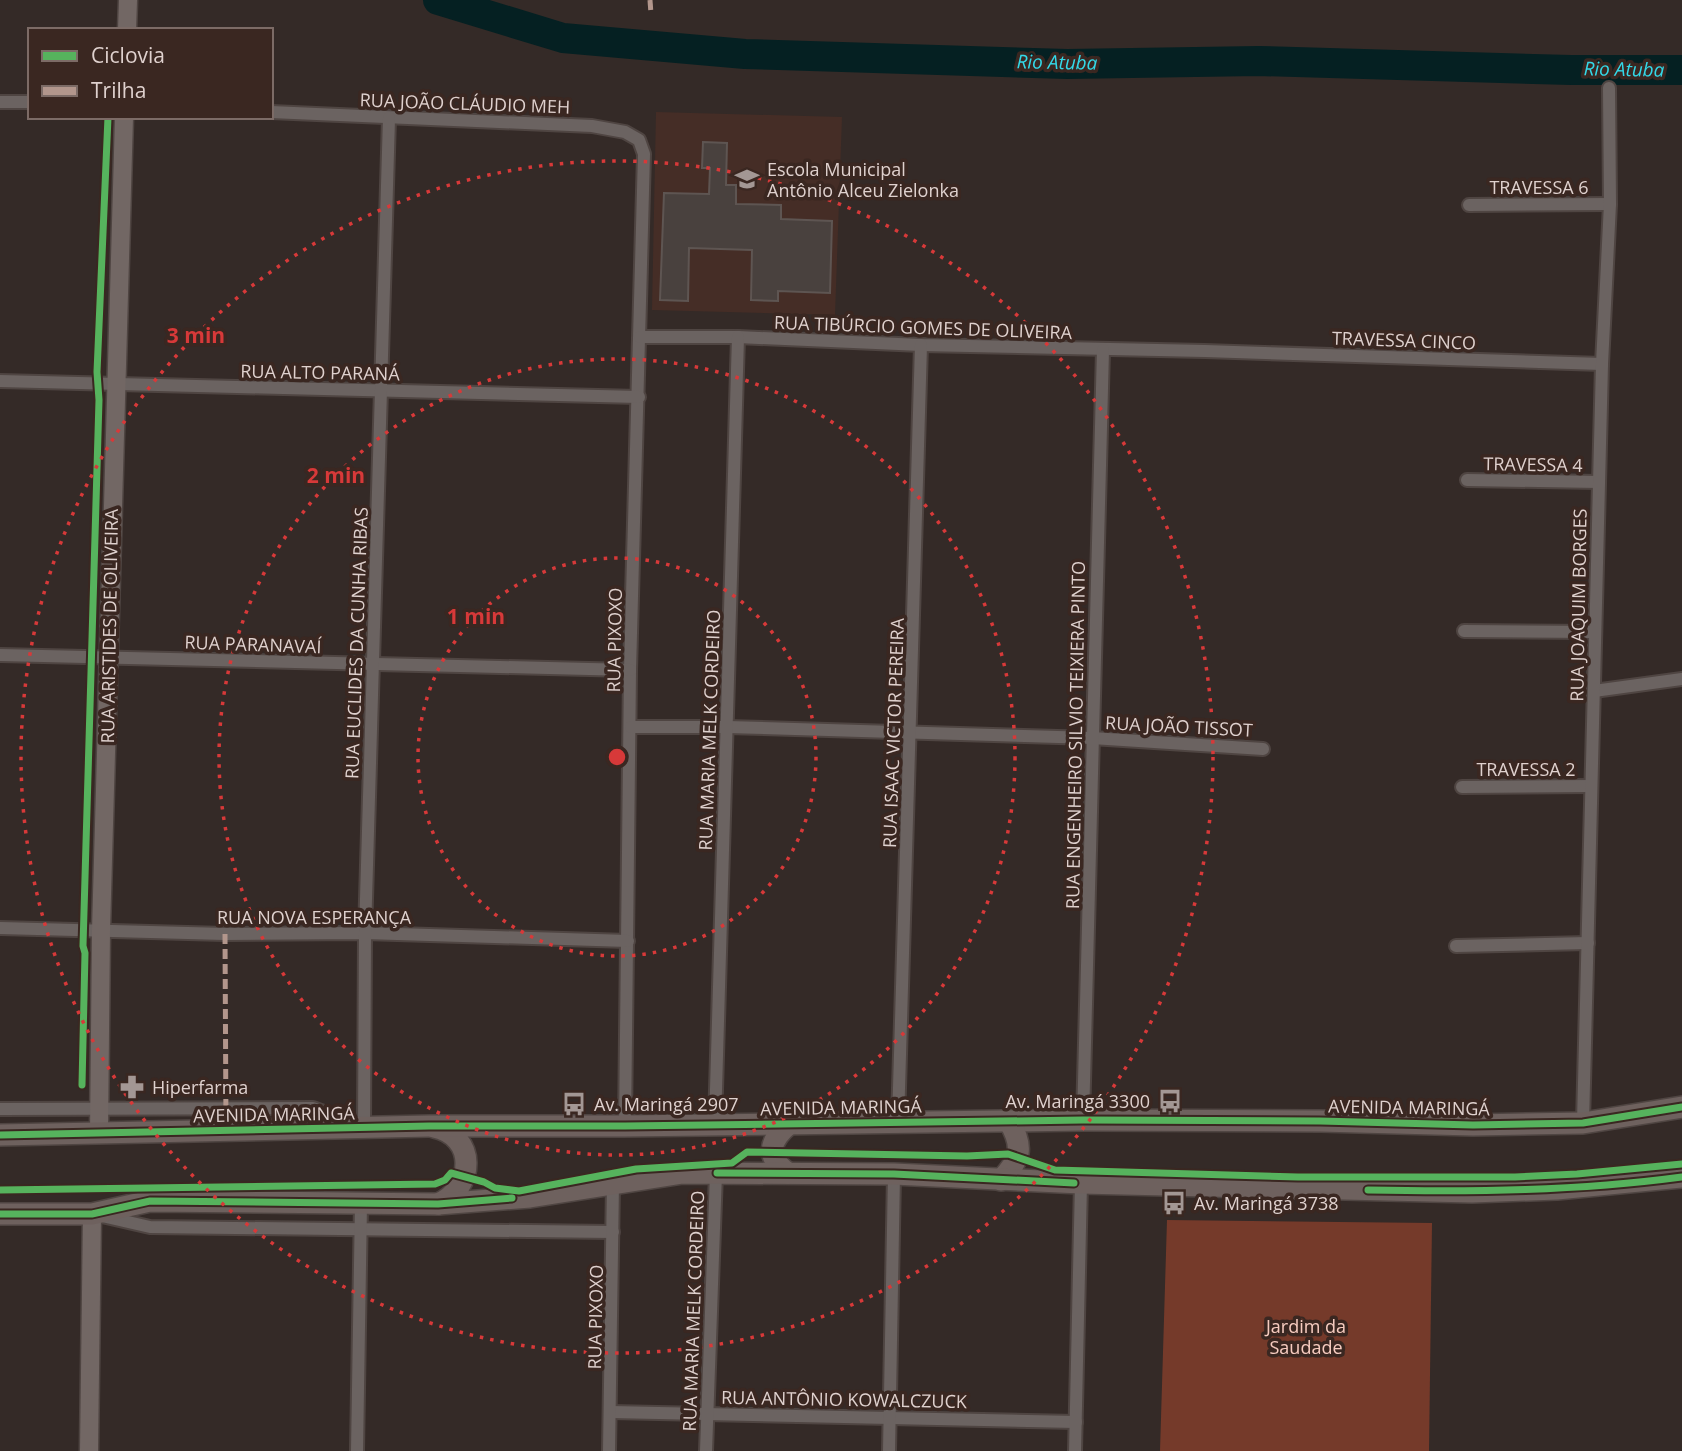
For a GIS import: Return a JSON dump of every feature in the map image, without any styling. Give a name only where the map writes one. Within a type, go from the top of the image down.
[{"type":"main road","points":[[127,28],[128,0]]},
{"type":"main road","name":"RUA ARISTIDES DE OLIVEIRA","points":[[99,1134],[101,930],[124,119]]},
{"type":"main road","name":"AVENIDA MARINGÁ","points":[[0,1135],[429,1126],[1083,1120],[1474,1125],[1583,1123],[1682,1107]]},
{"type":"main road","points":[[1001,1180],[1018,1158],[1019,1142],[1009,1121]]},
{"type":"main road","points":[[788,1173],[774,1160],[772,1152],[774,1141],[789,1124]]},
{"type":"main road","points":[[429,1126],[448,1132],[455,1138],[467,1164],[460,1187],[452,1196],[438,1204]]},
{"type":"main road","points":[[0,1214],[92,1214],[150,1201],[438,1204],[530,1197],[672,1175],[716,1173],[894,1174],[1081,1183],[1472,1192],[1582,1187],[1682,1177]]},
{"type":"main road","points":[[89,1451],[92,1214]]},
{"type":"street","name":"RUA JOAQUIM BORGES","points":[[1583,1123],[1602,364],[1610,204],[1609,88]]},
{"type":"street","points":[[0,102],[28,102]]},
{"type":"street","name":"RUA JOÃO CLÁUDIO MEH","points":[[273,112],[592,126],[625,132],[639,140],[644,154]]},
{"type":"street","name":"RUA EUCLIDES DA CUNHA RIBAS","points":[[363,1127],[365,933],[390,118]]},
{"type":"street","name":"RUA PIXOXO","points":[[625,1126],[631,670],[644,154]]},
{"type":"street","name":"TRAVESSA 6","points":[[1469,205],[1610,204]]},
{"type":"street","name":"RUA TIBÚRCIO GOMES DE OLIVEIRA","points":[[640,337],[738,337],[1103,351],[1205,351]]},
{"type":"street","name":"RUA MARIA MELK CORDEIRO","points":[[715,1124],[738,337]]},
{"type":"street","name":"RUA ISAAC VICTOR PEREIRA","points":[[898,1122],[921,345]]},
{"type":"street","name":"RUA ENGENHEIRO SILVIO TEIXIERA PINTO","points":[[1083,1120],[1103,351]]},
{"type":"street","name":"TRAVESSA CINCO","points":[[1205,351],[1602,364]]},
{"type":"street","name":"RUA ALTO PARANÁ","points":[[0,381],[639,397]]},
{"type":"street","name":"TRAVESSA 4","points":[[1466,480],[1599,482]]},
{"type":"street","points":[[1464,631],[1595,632]]},
{"type":"street","name":"RUA PARANAVAÍ","points":[[0,655],[631,670]]},
{"type":"street","points":[[1594,691],[1682,680]]},
{"type":"street","name":"RUA JOÃO TISSOT","points":[[631,727],[727,727],[1092,738],[1263,748]]},
{"type":"street","name":"TRAVESSA 2","points":[[1462,787],[1591,786]]},
{"type":"street","name":"RUA NOVA ESPERANÇA","points":[[0,928],[225,934],[365,933],[628,942]]},
{"type":"street","points":[[1456,946],[1588,943]]},
{"type":"street","name":"AVENIDA MARINGÁ","points":[[0,1109],[313,1108],[363,1127]]},
{"type":"street","name":"RUA MARIA MELK CORDEIRO","points":[[706,1451],[716,1173]]},
{"type":"street","points":[[889,1451],[894,1174]]},
{"type":"street","name":"RUA PIXOXO","points":[[609,1451],[613,1183]]},
{"type":"street","points":[[1075,1451],[1081,1183]]},
{"type":"street","points":[[357,1451],[361,1203]]},
{"type":"street","points":[[92,1214],[150,1227],[613,1232]]},
{"type":"street","name":"RUA ANTÔNIO KOWALCZUCK","points":[[611,1412],[1076,1422]]},
{"type":"shaded area","name":"Escola Municipal Antônio Alceu Zielonka","points":[[656,112],[842,117],[835,315],[652,310]]},
{"type":"green space","name":"Jardim da Saudade","points":[[1167,1220],[1432,1223],[1429,1451],[1160,1451]]},
{"type":"building","points":[[703,142],[727,143],[726,185],[736,185],[736,204],[781,205],[781,219],[832,221],[830,293],[778,291],[778,301],[751,300],[752,250],[689,248],[688,301],[660,300],[664,193],[709,194],[710,168],[702,168]]},
{"type":"waterway","name":"Rio Atuba","points":[[438,0],[563,38],[745,54],[1067,64],[1259,61],[1571,70],[1682,70]]},
{"type":"marked path","points":[[650,0],[651,14]]},
{"type":"marked path","points":[[225,934],[226,1131]]},
{"type":"cycle path","points":[[82,1085],[83,946],[99,400],[97,372],[108,119]]},
{"type":"cycle path","points":[[0,1135],[429,1126],[1083,1120],[1473,1125],[1583,1123],[1682,1107]]},
{"type":"cycle path","points":[[0,1190],[435,1184],[445,1180],[451,1173],[484,1182],[495,1188],[519,1191],[636,1169],[732,1163],[747,1152],[967,1156],[1008,1154],[1055,1170],[1298,1177],[1515,1177],[1682,1164]]},
{"type":"cycle path","points":[[717,1173],[894,1174],[1074,1183]]},
{"type":"cycle path","points":[[1368,1190],[1525,1190],[1682,1177]]},
{"type":"cycle path","points":[[0,1214],[92,1214],[150,1201],[438,1204],[512,1198]]},
{"type":"place","name":"Escola Municipal Antônio Alceu Zielonka","points":[[747,179]]},
{"type":"place","name":"Hiperfarma","points":[[132,1087]]},
{"type":"place","name":"Av. Maringá 3300","points":[[1170,1101]]},
{"type":"place","name":"Av. Maringá 2907","points":[[574,1104]]},
{"type":"place","name":"Av. Maringá 3738","points":[[1174,1203]]}]
